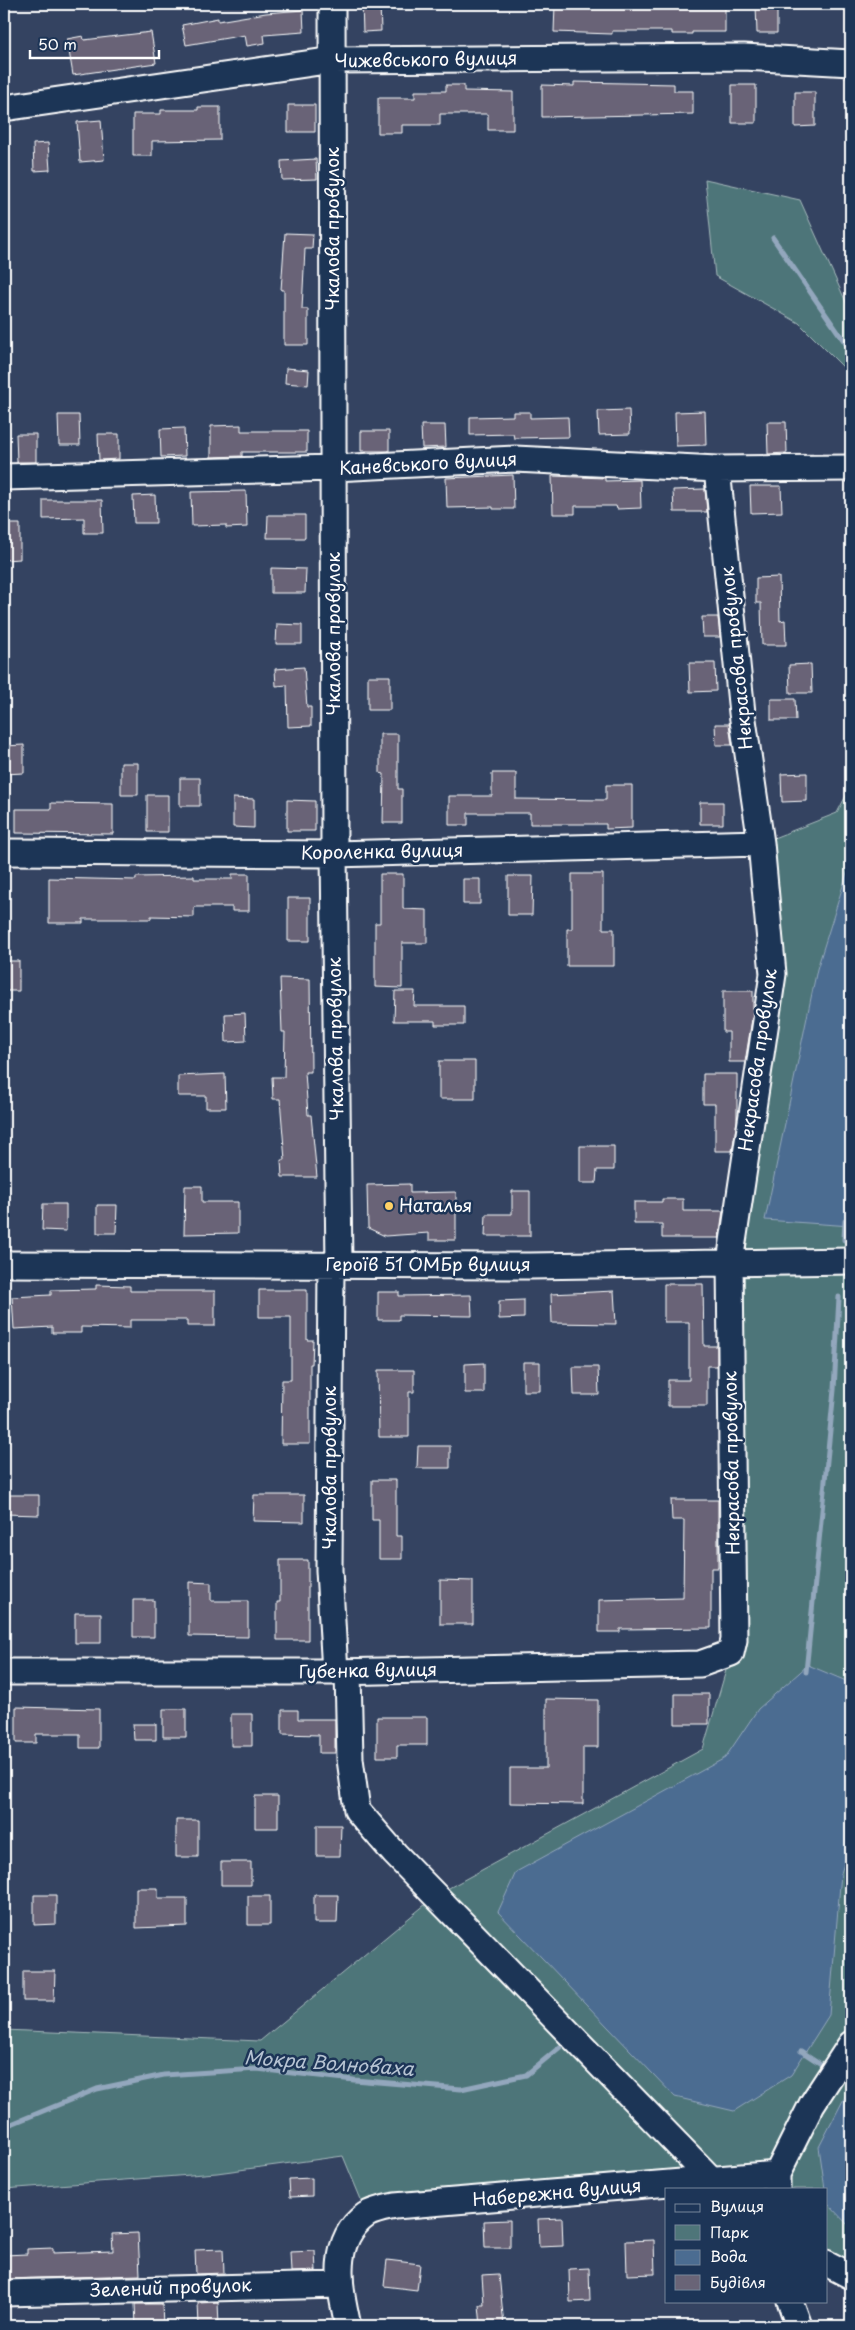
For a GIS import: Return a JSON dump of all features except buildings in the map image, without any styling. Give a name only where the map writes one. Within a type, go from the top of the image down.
[{"type":"street","name":"Чкалова провулок","points":[[332,4],[335,1264],[329,1570],[357,1810],[395,1854],[713,2181]]},
{"type":"street","name":"Чижевського вулиця","points":[[4,108],[333,60],[744,57],[851,63]]},
{"type":"street","name":"Каневського вулиця","points":[[4,477],[334,468],[515,459],[717,469],[851,468]]},
{"type":"street","name":"Некрасова провулок","points":[[717,469],[742,713],[761,843],[773,974],[730,1262],[734,1640],[731,1653]]},
{"type":"street","name":"Короленка вулиця","points":[[4,852],[334,854],[761,843]]},
{"type":"street","name":"Героїв 51 ОМБр вулиця","points":[[4,1264],[530,1266],[851,1261]]},
{"type":"street","name":"Губенка вулиця","points":[[4,1672],[341,1672],[700,1664],[731,1653]]},
{"type":"street","points":[[777,2181],[812,2104],[851,2044]]},
{"type":"street","name":"Набережна вулиця","points":[[339,2285],[342,2250],[349,2231],[367,2214],[395,2206],[713,2181],[777,2181]]},
{"type":"street","points":[[828,2264],[851,2276]]},
{"type":"street","points":[[339,2285],[348,2326]]},
{"type":"street","name":"Зелений провулок","points":[[4,2293],[339,2285]]},
{"type":"street","points":[[790,2302],[799,2326]]},
{"type":"green space","points":[[705,179],[800,200],[851,313],[851,375],[799,323],[715,276]]},
{"type":"green space","points":[[851,786],[851,2269],[828,2264],[828,2188],[777,2188],[777,2175],[367,2214],[343,2156],[217,2173],[4,2189],[4,2030],[260,2041],[438,1894],[703,1749],[731,1653],[737,1301],[773,974],[761,843],[837,813]]},
{"type":"water","points":[[851,860],[851,1226],[765,1220],[817,969]]},
{"type":"water","points":[[808,1665],[851,1683],[851,1843],[841,1873],[829,2015],[791,2075],[734,2111],[675,2097],[498,1912],[516,1872],[725,1758],[758,1709]]},
{"type":"water","points":[[851,2085],[851,2228],[828,2204],[828,2188],[825,2188],[819,2147]]},
{"type":"waterway","points":[[773,238],[851,351]]},
{"type":"waterway","points":[[844,1240],[845,1221]]},
{"type":"waterway","points":[[806,1672],[834,1390],[839,1297]]},
{"type":"waterway","name":"Мокра Волноваха","points":[[4,2127],[97,2089],[164,2075],[257,2069],[461,2089],[526,2075],[560,2047]]},
{"type":"waterway","points":[[801,2051],[821,2064]]},
{"type":"waterway","points":[[846,2079],[851,2082]]},
{"type":"place","name":"Наталья","points":[[389,1206]]}]
